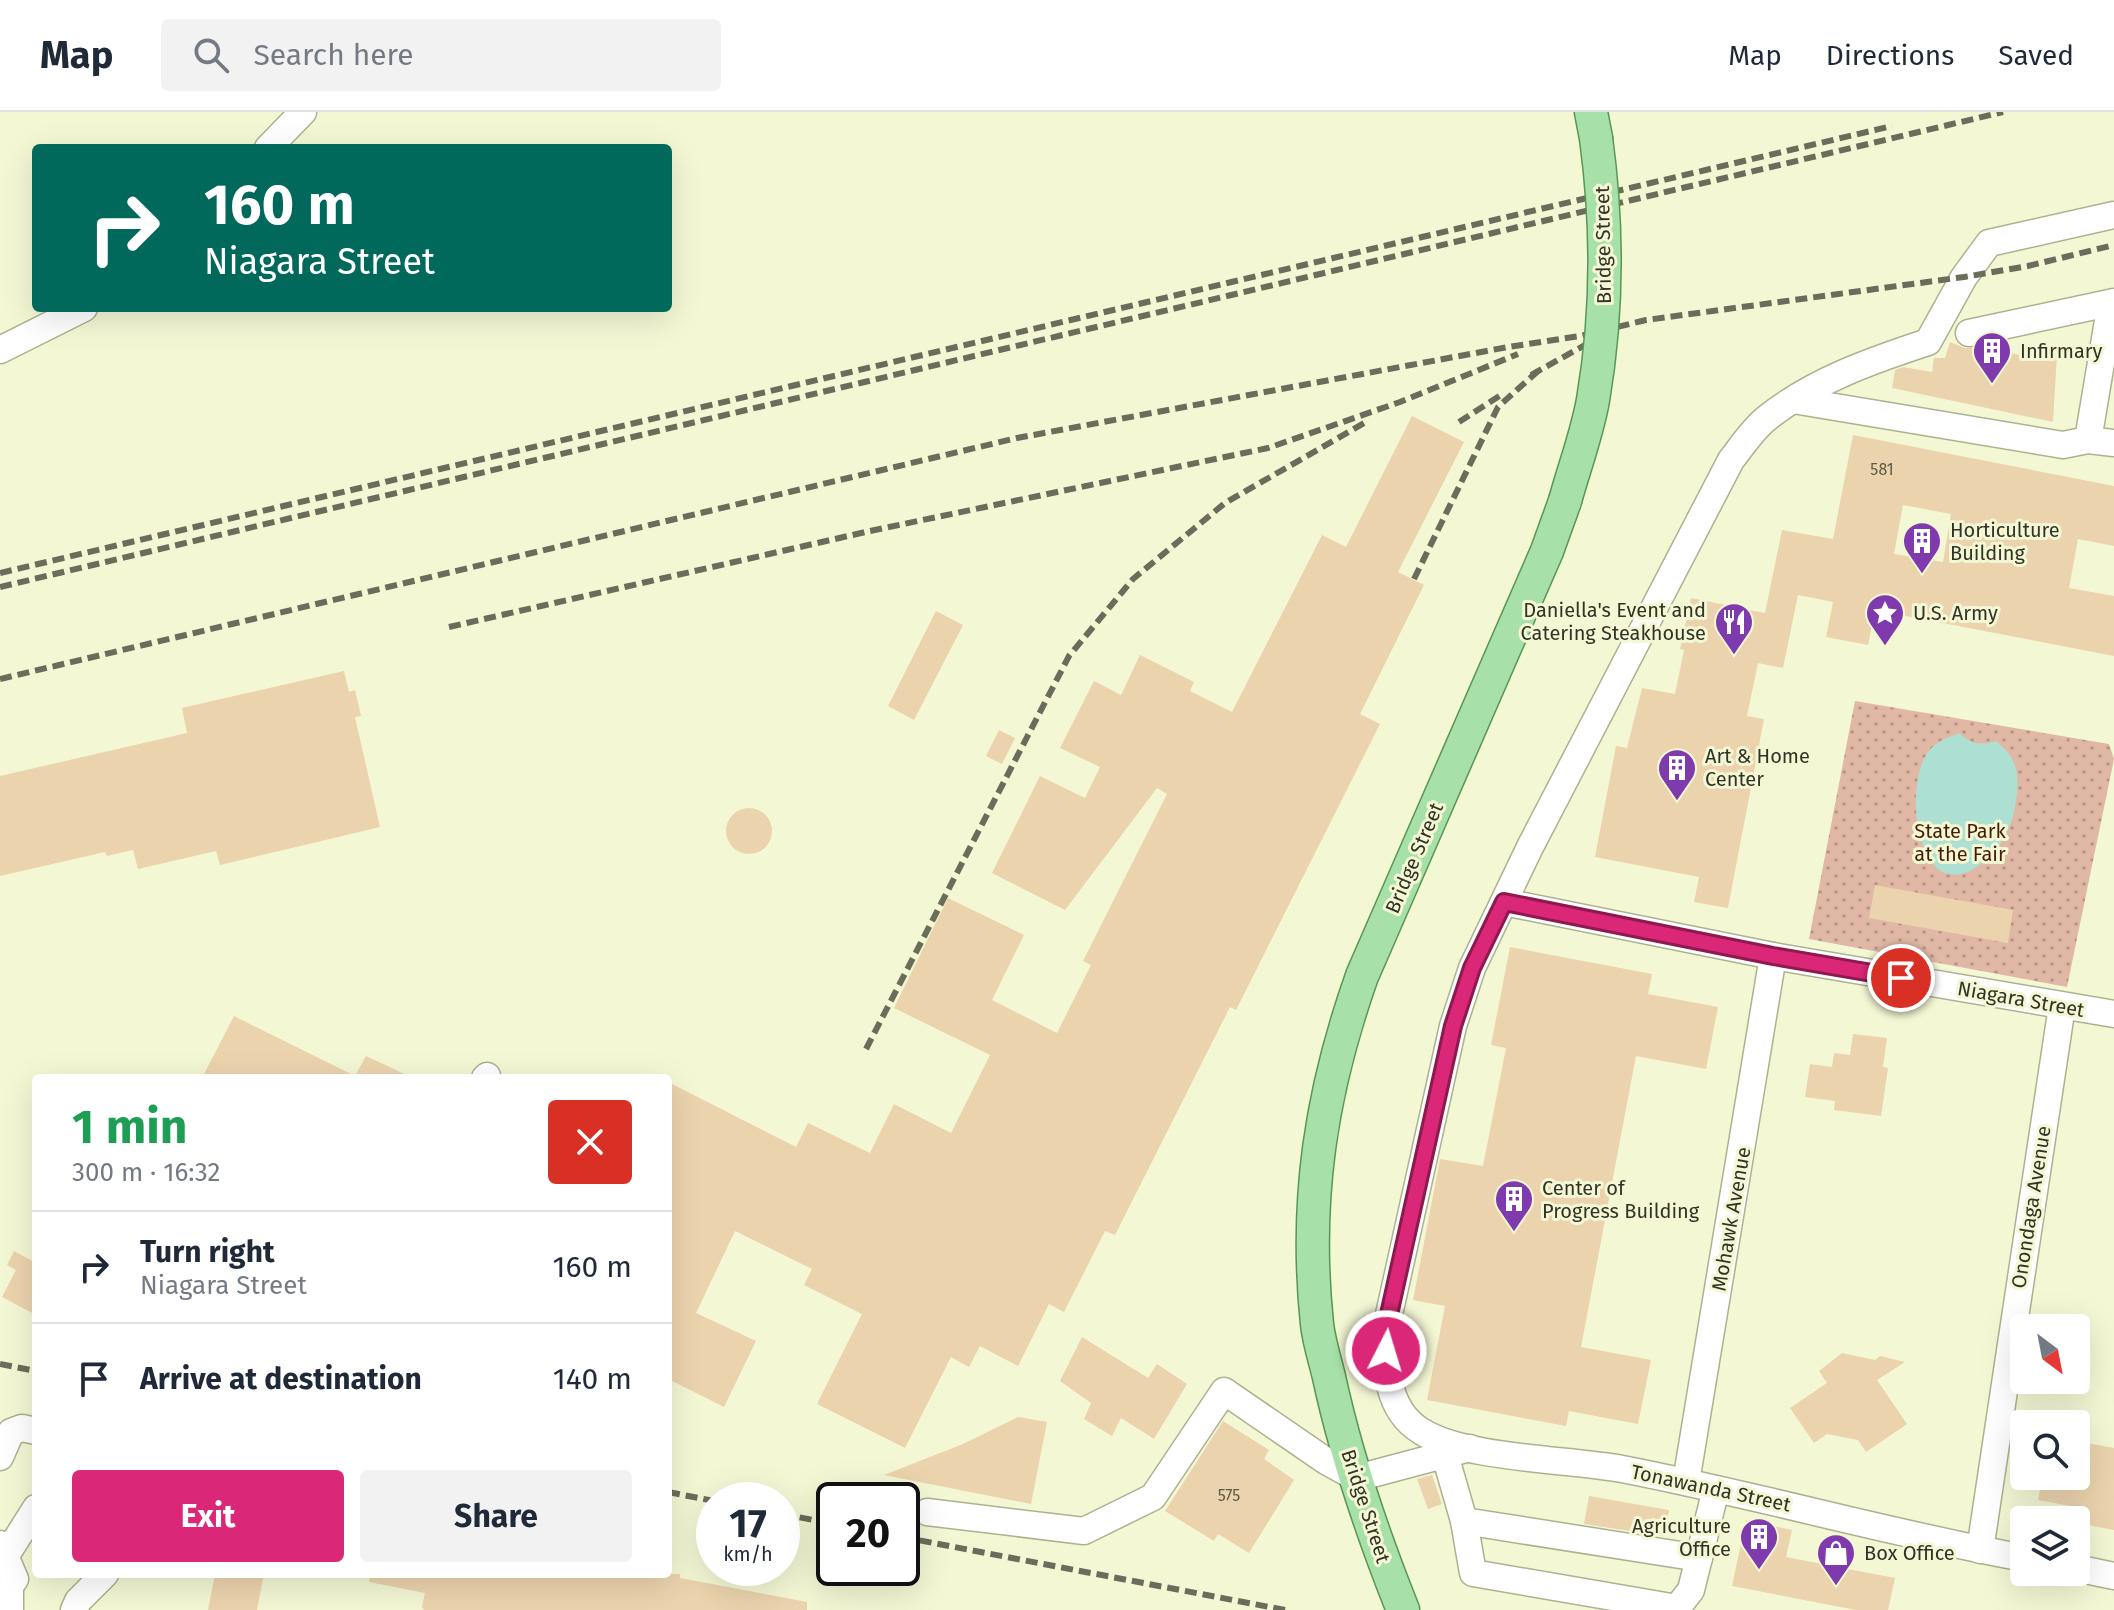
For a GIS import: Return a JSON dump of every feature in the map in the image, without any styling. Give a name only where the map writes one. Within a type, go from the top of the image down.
[{"type":"main road","name":"Bridge Street","points":[[1403,1610],[1337,1417],[1318,1327],[1312,1239],[1315,1166],[1331,1073],[1362,976],[1547,551],[1593,403],[1604,316],[1604,194],[1593,125]]},
{"type":"lane","points":[[272,144],[303,112]]},
{"type":"lane","points":[[1504,902],[1731,460],[1764,419],[1827,381],[1928,342],[1964,277],[1989,243],[2114,215]]},
{"type":"lane","points":[[1969,333],[2112,302],[2088,440]]},
{"type":"lane","points":[[0,350],[76,312]]},
{"type":"lane","points":[[1793,400],[2063,445],[2088,440],[2114,443]]},
{"type":"lane","name":"Niagara Street","points":[[1504,902],[1773,956],[2114,1014]]},
{"type":"lane","name":"Tonawanda Street","points":[[1504,902],[1472,968],[1453,1026],[1386,1328],[1386,1374],[1390,1390],[1405,1415],[1419,1430],[1470,1448],[1620,1468],[2010,1555]]},
{"type":"lane","name":"Mohawk Avenue","points":[[1686,1482],[1773,956]]},
{"type":"lane","name":"Onondaga Avenue","points":[[1980,1550],[2062,1006]]},
{"type":"lane","points":[[927,1512],[1084,1531],[1153,1497],[1224,1391],[1326,1461],[1357,1478],[1470,1448]]},
{"type":"lane","points":[[0,1457],[11,1432],[22,1428],[32,1430]]},
{"type":"lane","points":[[1445,1455],[1464,1521],[1473,1573],[1677,1608],[1691,1590],[1716,1489]]},
{"type":"lane","points":[[10,1610],[14,1562],[32,1518]]},
{"type":"lane","points":[[1464,1521],[1699,1558]]},
{"type":"lane","points":[[2090,1571],[2114,1576]]},
{"type":"lane","points":[[74,1610],[78,1601],[101,1578]]},
{"type":"green space","name":"State Park at the Fair","points":[[1855,701],[2109,744],[2114,759],[2067,987],[1809,939]]},
{"type":"water","points":[[1959,733],[1976,743],[1996,741],[2010,755],[2018,778],[2013,815],[2004,838],[1981,864],[1960,874],[1943,872],[1930,860],[1921,840],[1916,793],[1920,770],[1928,752],[1938,742]]},
{"type":"building","name":"Infirmary","points":[[1950,342],[1965,348],[1980,347],[2025,356],[2028,347],[2057,354],[2053,422],[1892,388],[1895,370],[1903,367],[1932,372],[1934,358],[1945,358]]},
{"type":"building","points":[[1412,416],[1464,442],[1398,572],[1424,585],[1360,714],[1380,724],[1236,1010],[1230,1007],[1115,1235],[1105,1231],[1064,1312],[1049,1304],[1018,1366],[980,1346],[969,1367],[951,1357],[905,1448],[817,1404],[862,1314],[804,1285],[812,1269],[735,1231],[696,1313],[756,1341],[724,1407],[672,1381],[672,1084],[796,1147],[808,1123],[870,1153],[894,1104],[951,1133],[990,1055],[894,1008],[948,898],[1024,935],[992,1000],[1057,1033],[1091,965],[1083,961],[1167,794],[1157,788],[1065,910],[992,873],[1040,776],[1085,798],[1100,767],[1060,748],[1094,681],[1121,695],[1140,655],[1194,682],[1190,691],[1232,712],[1322,535],[1346,547]]},
{"type":"building","points":[[1853,435],[2114,486],[2114,546],[2078,539],[2069,588],[2114,596],[2114,656],[1875,610],[1868,645],[1826,637],[1833,602],[1798,595],[1783,668],[1758,663],[1747,716],[1764,719],[1728,908],[1694,902],[1699,877],[1595,857],[1616,746],[1627,748],[1642,688],[1675,694],[1684,650],[1680,649],[1691,598],[1765,613],[1782,530],[1833,539]],"holes":[[[1903,505],[1951,514],[1943,562],[1894,554]]]},
{"type":"building","points":[[936,611],[963,625],[914,720],[888,706]]},
{"type":"building","points":[[344,671],[349,692],[355,690],[361,716],[355,717],[380,827],[220,865],[216,851],[138,869],[133,850],[107,856],[105,852],[0,876],[0,776],[187,733],[182,708]]},
{"type":"building","points":[[999,730],[1015,738],[1002,764],[986,756]]},
{"type":"building","points":[[749,808],[765,815],[772,831],[765,847],[749,854],[733,847],[726,831],[733,815]]},
{"type":"building","points":[[1875,885],[2013,910],[2008,943],[1869,918]]},
{"type":"building","name":"Center of Progress Building","points":[[1510,947],[1652,974],[1648,994],[1718,1007],[1706,1069],[1636,1056],[1581,1347],[1651,1360],[1638,1424],[1569,1411],[1566,1426],[1427,1400],[1445,1306],[1413,1300],[1440,1159],[1483,1166],[1506,1048],[1491,1045]]},
{"type":"building","points":[[234,1016],[351,1074],[204,1074]]},
{"type":"building","points":[[1853,1034],[1887,1038],[1883,1067],[1888,1068],[1881,1116],[1834,1110],[1835,1101],[1805,1097],[1810,1064],[1832,1067],[1834,1053],[1850,1055]]},
{"type":"building","points":[[366,1056],[404,1074],[356,1074]]},
{"type":"building","points":[[14,1251],[32,1261],[32,1313],[2,1297],[16,1270],[7,1265]]},
{"type":"building","points":[[1082,1337],[1148,1378],[1157,1364],[1187,1384],[1154,1439],[1121,1418],[1112,1436],[1084,1419],[1091,1403],[1060,1381]]},
{"type":"building","points":[[1842,1353],[1875,1360],[1880,1356],[1905,1362],[1877,1380],[1907,1424],[1866,1452],[1858,1440],[1827,1434],[1814,1443],[1790,1408],[1827,1383],[1819,1371]]},
{"type":"building","points":[[1018,1417],[1047,1422],[1031,1504],[884,1475],[963,1444]]},
{"type":"building","points":[[1223,1421],[1269,1450],[1264,1459],[1294,1480],[1249,1553],[1218,1534],[1214,1541],[1165,1511]]},
{"type":"building","points":[[2090,1444],[2114,1448],[2114,1530],[2090,1526],[2090,1506],[2038,1500],[2040,1490],[2090,1490]]},
{"type":"building","points":[[1432,1475],[1442,1504],[1428,1509],[1417,1479]]},
{"type":"building","points":[[1589,1496],[1669,1510],[1664,1536],[1584,1524]]},
{"type":"building","points":[[1746,1520],[1792,1530],[1786,1557],[1895,1578],[1888,1610],[1856,1610],[1732,1586]]},
{"type":"building","points":[[672,1574],[680,1574],[680,1578],[696,1581],[696,1586],[722,1586],[807,1602],[807,1610],[424,1610],[425,1593],[369,1582],[370,1578],[672,1578]]},
{"type":"building","points":[[214,1578],[263,1578],[257,1610],[208,1610]]},
{"type":"railway","points":[[0,587],[2003,112]]},
{"type":"railway","points":[[0,573],[1892,126]]},
{"type":"railway","points":[[0,679],[1017,438],[1580,336],[1646,320],[1964,277],[2028,266],[2114,245]]},
{"type":"railway","points":[[1531,375],[1594,340]]},
{"type":"railway","points":[[449,627],[870,531],[1268,448],[1400,402],[1518,354]]},
{"type":"railway","points":[[1414,579],[1498,407],[1538,371]]},
{"type":"railway","points":[[1459,422],[1504,393]]},
{"type":"railway","points":[[866,1049],[1069,656],[1133,579],[1225,503],[1366,422]]},
{"type":"railway","points":[[0,1364],[32,1370]]},
{"type":"railway","points":[[672,1493],[696,1497]]},
{"type":"railway","points":[[800,1517],[816,1521]]},
{"type":"railway","points":[[920,1540],[1285,1610]]},
{"type":"place","name":"Infirmary","points":[[1992,385]]},
{"type":"place","name":"Horticulture Building","points":[[1922,575]]},
{"type":"place","name":"U.S. Army","points":[[1885,647]]},
{"type":"place","name":"Daniella's Event and Catering Steakhouse","points":[[1734,656]]},
{"type":"place","name":"Art & Home Center","points":[[1677,802]]},
{"type":"place","name":"Center of Progress Building","points":[[1514,1233]]},
{"type":"place","name":"Agriculture Office","points":[[1759,1571]]},
{"type":"place","name":"Box Office","points":[[1836,1587]]},
{"type":"route","points":[[1386,1351],[1386,1328],[1453,1026],[1472,968],[1504,902],[1773,956],[1901,978]]}]
